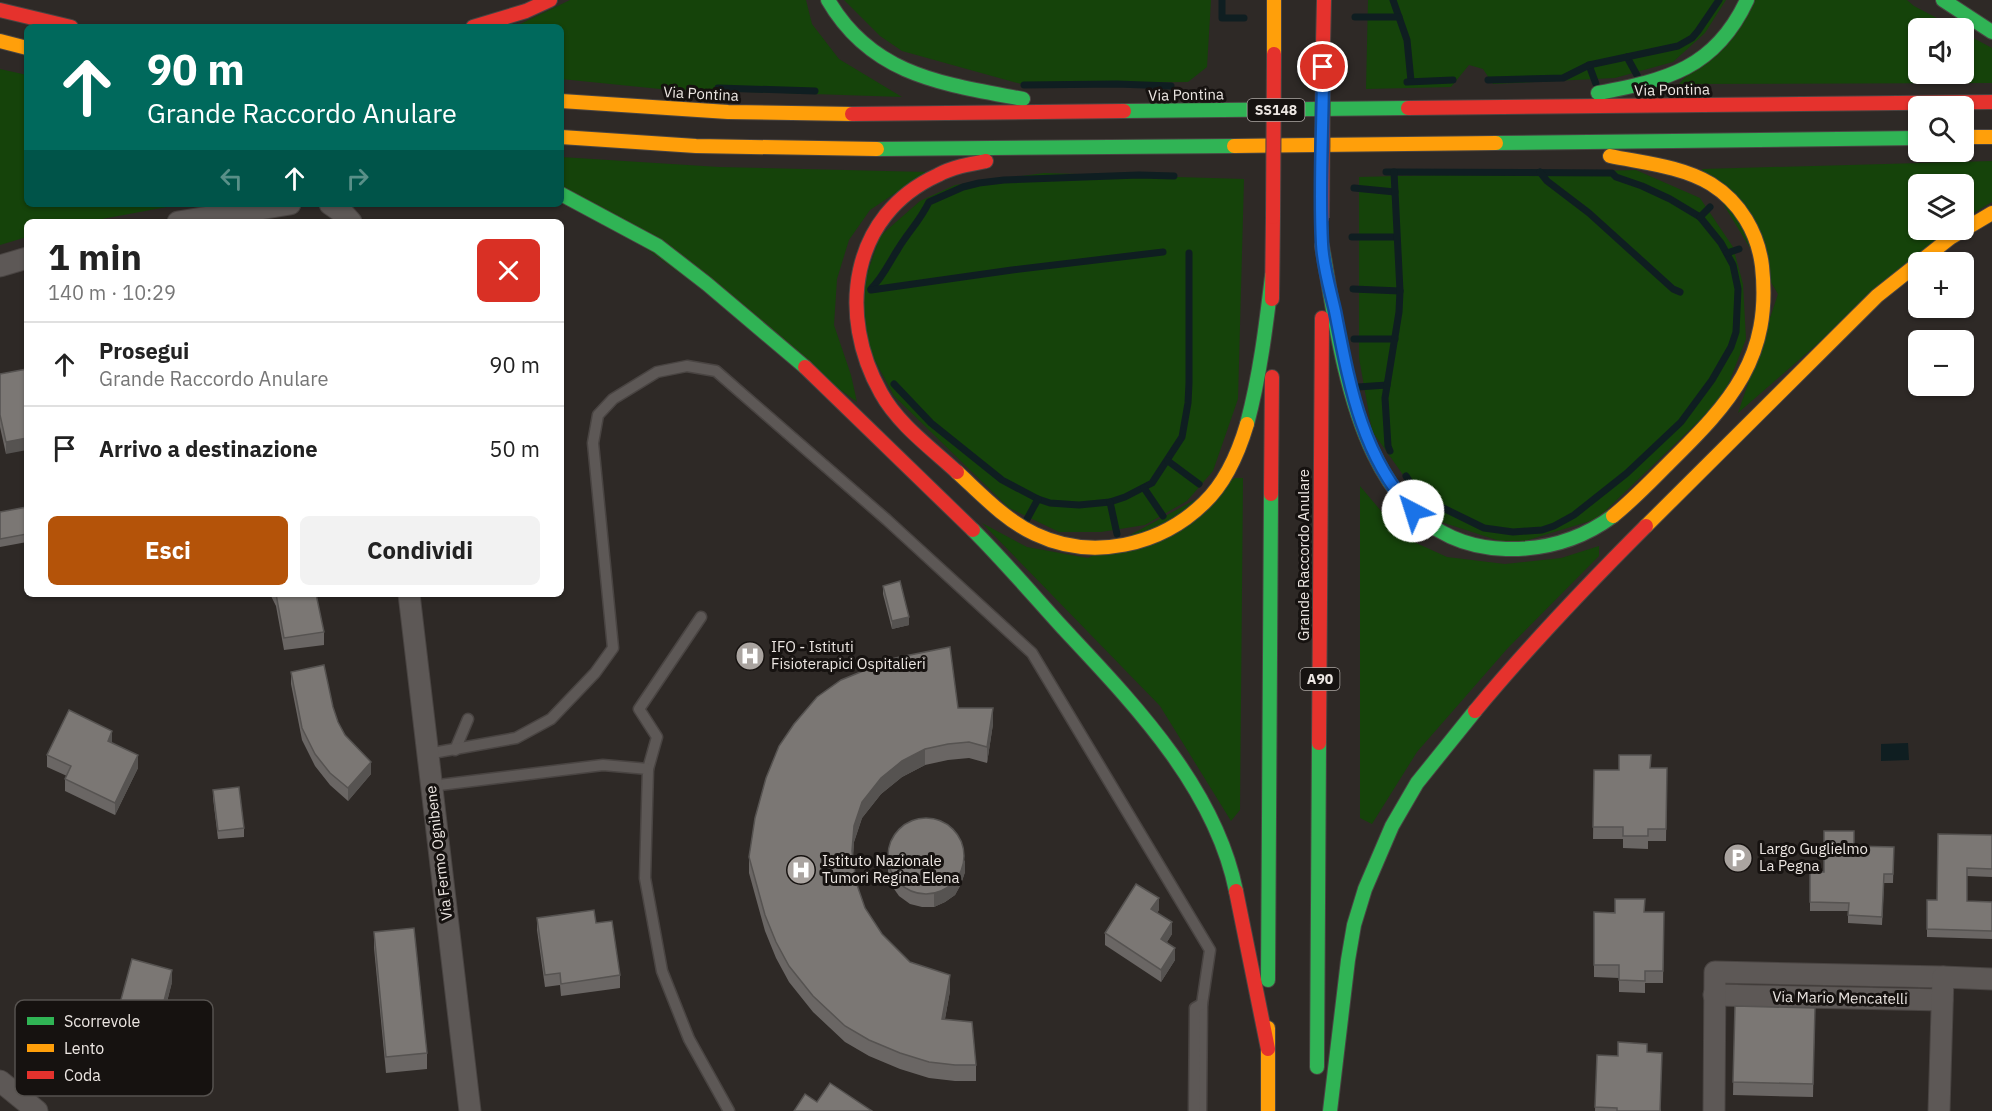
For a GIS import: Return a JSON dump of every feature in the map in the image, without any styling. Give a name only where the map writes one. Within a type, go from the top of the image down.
[{"type":"highway","points":[[483,24],[526,11],[550,0]]},
{"type":"highway","points":[[828,0],[850,33],[879,56],[899,68],[940,82],[1086,112]]},
{"type":"highway","points":[[1268,1111],[1274,0]]},
{"type":"highway","name":"Grande Raccordo Anulare","points":[[1317,1076],[1323,45],[1326,0]]},
{"type":"highway","points":[[1530,108],[1654,81],[1685,69],[1721,40],[1741,13],[1747,0]]},
{"type":"highway","points":[[1943,0],[1992,32]]},
{"type":"highway","points":[[0,10],[58,24]]},
{"type":"highway","points":[[0,41],[24,47]]},
{"type":"highway","name":"Via Pontina","points":[[564,101],[728,112],[857,114],[1992,102]]},
{"type":"highway","points":[[564,137],[721,147],[861,150],[1908,138]]},
{"type":"highway","points":[[1974,137],[1992,137]]},
{"type":"highway","points":[[1322,232],[1347,376],[1356,408],[1376,459],[1400,497],[1425,522],[1439,531],[1482,547],[1526,550],[1574,539],[1604,523],[1618,512],[1691,442],[1729,398],[1757,350],[1763,326],[1766,298],[1765,277],[1756,240],[1743,213],[1719,190],[1693,176],[1663,167],[1550,143]]},
{"type":"highway","points":[[1100,147],[989,160],[957,168],[928,179],[904,196],[883,217],[868,240],[861,258],[854,294],[855,319],[864,359],[881,395],[906,426],[1008,518],[1036,535],[1052,541],[1102,548],[1131,545],[1155,537],[1188,519],[1199,509],[1215,491],[1229,469],[1246,427],[1259,379],[1272,276]]},
{"type":"highway","points":[[564,196],[658,246],[791,353],[976,533],[1162,739],[1191,784],[1220,840],[1229,863],[1245,930],[1268,1049]]},
{"type":"highway","points":[[1330,1111],[1354,925],[1380,852],[1392,826],[1418,783],[1527,648],[1824,347],[1905,272],[1950,238],[1992,213]]},
{"type":"street","points":[[197,219],[271,207]]},
{"type":"street","points":[[0,266],[24,259]]},
{"type":"street","name":"Via Fermo Ognibene","points":[[409,597],[470,1111]]},
{"type":"street","name":"Via Mario Mencatelli","points":[[1942,1000],[1714,995],[1714,972],[1992,979]]},
{"type":"street","points":[[1940,1111],[1942,977]]},
{"type":"street","points":[[1714,995],[1714,1111]]},
{"type":"street","points":[[0,1081],[15,1093]]},
{"type":"street","points":[[18,1096],[37,1111]]},
{"type":"lane","points":[[427,754],[516,738],[552,719],[595,673],[613,648],[593,443],[598,415],[613,399],[657,372],[687,366],[716,371],[887,520],[1032,653],[1210,950],[1202,1004],[1201,1111]]},
{"type":"lane","points":[[701,617],[639,709],[657,737],[648,769],[645,878],[662,971],[689,1039],[729,1111]]},
{"type":"lane","points":[[455,750],[468,719]]},
{"type":"lane","points":[[431,786],[603,765],[648,769]]},
{"type":"lane","points":[[1194,1111],[1194,1008],[1202,1004]]},
{"type":"green space","points":[[570,0],[806,0],[812,24],[839,59],[902,97],[660,89],[564,79],[564,24],[520,24]]},
{"type":"green space","points":[[844,0],[1211,0],[1207,67],[1188,82],[1021,84],[902,51],[880,36]]},
{"type":"green space","points":[[1368,0],[1726,0],[1705,33],[1673,62],[1615,78],[1493,84],[1483,69],[1469,65],[1451,87],[1366,89]]},
{"type":"green space","points":[[1753,0],[1907,0],[1937,18],[1908,18],[1908,83],[1679,84]]},
{"type":"green space","points":[[1974,38],[1992,48],[1992,83],[1974,83]]},
{"type":"green space","points":[[0,69],[24,74],[24,207],[167,207],[102,219],[24,219],[24,238],[0,245]]},
{"type":"green space","points":[[564,157],[719,167],[927,172],[870,210],[849,240],[837,279],[834,325],[851,375],[857,402],[564,189]]},
{"type":"green space","points":[[1992,161],[1992,202],[1974,213],[1974,174],[1908,174],[1908,240],[1937,240],[1924,252],[1908,252],[1908,266],[1738,413],[1778,294],[1702,169]]},
{"type":"green space","points":[[1636,170],[1700,198],[1733,247],[1743,284],[1746,339],[1723,398],[1597,519],[1512,545],[1435,520],[1372,431],[1359,358],[1359,177]]},
{"type":"green space","points":[[1044,173],[1244,179],[1238,399],[1213,471],[1187,501],[1145,525],[1101,532],[1059,532],[1009,508],[894,396],[866,344],[861,292],[880,236],[920,201],[955,185]]},
{"type":"green space","points":[[1235,478],[1243,478],[1240,810],[1231,821],[1160,706],[982,523],[1027,547],[1088,558]]},
{"type":"green space","points":[[1360,486],[1403,537],[1447,557],[1505,564],[1561,558],[1599,546],[1599,556],[1507,649],[1417,752],[1372,824],[1360,818]]},
{"type":"shaded area","points":[[1908,743],[1909,760],[1881,761],[1881,744]]},
{"type":"building","points":[[24,370],[24,439],[6,442],[0,415],[0,374]]},
{"type":"building","points":[[24,508],[24,535],[0,539],[0,512]]},
{"type":"building","points":[[900,581],[909,617],[892,621],[883,586]]},
{"type":"building","points":[[277,597],[317,597],[324,632],[284,638]]},
{"type":"building","name":"Istituto Nazionale Tumori Regina Elena","points":[[950,647],[958,708],[993,708],[987,747],[969,742],[948,744],[925,749],[902,761],[881,778],[862,802],[854,826],[852,851],[856,882],[865,908],[882,934],[910,962],[950,975],[942,1019],[972,1022],[976,1065],[929,1062],[869,1040],[845,1026],[813,996],[789,966],[765,915],[749,857],[755,818],[766,778],[779,746],[817,697],[841,680],[895,658]]},
{"type":"building","points":[[324,665],[338,722],[345,735],[371,762],[348,788],[330,773],[315,754],[302,728],[291,672]]},
{"type":"building","points":[[69,710],[112,731],[108,741],[138,755],[115,803],[65,779],[71,766],[47,755]]},
{"type":"building","points":[[1619,755],[1651,755],[1650,768],[1667,768],[1666,829],[1648,829],[1648,836],[1623,836],[1623,827],[1593,827],[1594,770],[1619,770]]},
{"type":"building","points":[[239,787],[244,828],[218,831],[213,790]]},
{"type":"building","points":[[926,818],[941,821],[953,829],[961,841],[964,856],[961,871],[953,883],[941,891],[926,894],[911,891],[899,883],[891,871],[888,856],[891,841],[899,829],[911,821]]},
{"type":"building","points":[[1824,831],[1854,831],[1854,846],[1894,847],[1893,874],[1884,874],[1882,917],[1848,915],[1849,903],[1810,902],[1810,872],[1824,872]]},
{"type":"building","points":[[1938,834],[1992,835],[1992,869],[1967,868],[1967,901],[1992,902],[1992,931],[1927,929],[1927,900],[1937,900]]},
{"type":"building","points":[[1136,884],[1159,898],[1151,909],[1172,922],[1161,939],[1175,948],[1161,970],[1105,933]]},
{"type":"building","points":[[1615,899],[1645,899],[1644,912],[1664,912],[1663,971],[1645,971],[1645,981],[1619,980],[1619,965],[1594,965],[1594,912],[1615,913]]},
{"type":"building","points":[[594,910],[596,923],[612,921],[620,975],[561,984],[560,973],[545,975],[537,918]]},
{"type":"building","points":[[414,928],[427,1053],[386,1057],[374,932]]},
{"type":"building","points":[[132,959],[172,970],[164,1000],[121,1000]]},
{"type":"building","points":[[1735,1006],[1815,1008],[1813,1084],[1733,1082]]},
{"type":"building","points":[[1618,1042],[1647,1044],[1647,1052],[1662,1053],[1660,1111],[1617,1111],[1617,1108],[1595,1107],[1597,1055],[1618,1056]]},
{"type":"building","points":[[830,1083],[872,1111],[794,1111],[805,1094],[817,1102]]},
{"type":"waterway","points":[[1222,0],[1222,18],[1244,18]]},
{"type":"waterway","points":[[1393,0],[1407,40],[1411,81]]},
{"type":"waterway","points":[[1488,80],[1563,78],[1589,65],[1678,46],[1692,38],[1719,0]]},
{"type":"waterway","points":[[1355,17],[1399,17]]},
{"type":"waterway","points":[[1627,57],[1638,77]]},
{"type":"waterway","points":[[1589,65],[1596,84]]},
{"type":"waterway","points":[[1407,82],[1453,80]]},
{"type":"waterway","points":[[1024,85],[1171,86]]},
{"type":"waterway","points":[[718,88],[815,91]]},
{"type":"waterway","points":[[1386,172],[1612,173],[1616,177],[1670,199],[1700,217],[1721,243],[1733,265],[1738,289],[1736,332],[1731,347],[1712,380],[1681,422],[1627,473],[1574,515],[1542,530],[1513,532],[1484,528],[1435,504],[1413,487],[1406,476]]},
{"type":"waterway","points":[[1390,451],[1385,398],[1399,312],[1400,291],[1394,172]]},
{"type":"waterway","points":[[1540,172],[1547,181],[1589,213],[1673,289],[1680,292]]},
{"type":"waterway","points":[[871,289],[929,202],[963,187],[1004,180],[1139,175],[1174,176]]},
{"type":"waterway","points":[[1354,188],[1395,192]]},
{"type":"waterway","points":[[1700,217],[1710,207]]},
{"type":"waterway","points":[[1352,237],[1396,237]]},
{"type":"waterway","points":[[1727,253],[1739,249]]},
{"type":"waterway","points":[[871,290],[1163,252]]},
{"type":"waterway","points":[[894,384],[931,423],[1002,480],[1038,499],[1050,503],[1079,505],[1110,502],[1125,497],[1152,483],[1182,437],[1189,383],[1189,253]]},
{"type":"waterway","points":[[1353,289],[1400,291]]},
{"type":"waterway","points":[[1354,339],[1395,339]]},
{"type":"waterway","points":[[1358,387],[1387,385]]},
{"type":"waterway","points":[[1168,461],[1199,484]]},
{"type":"waterway","points":[[1144,488],[1163,516]]},
{"type":"waterway","points":[[1026,521],[1038,499]]},
{"type":"waterway","points":[[1110,502],[1117,534]]},
{"type":"traffic: fast","points":[[828,0],[846,25],[866,45],[888,61],[938,81],[1023,99]]},
{"type":"traffic: fast","points":[[1598,93],[1645,83],[1686,68],[1720,42],[1747,0]]},
{"type":"traffic: fast","points":[[1943,0],[1992,32]]},
{"type":"traffic: fast","points":[[1124,111],[1408,108]]},
{"type":"traffic: fast","points":[[1496,143],[1908,138]]},
{"type":"traffic: fast","points":[[877,149],[1234,146]]},
{"type":"traffic: fast","points":[[564,196],[658,246],[707,284],[805,367]]},
{"type":"traffic: fast","points":[[1322,246],[1350,389],[1366,437],[1388,480],[1418,515],[1457,539],[1506,549],[1535,548],[1562,542],[1589,531],[1613,516]]},
{"type":"traffic: fast","points":[[1247,424],[1259,369],[1272,276]]},
{"type":"traffic: fast","points":[[1268,980],[1271,494]]},
{"type":"traffic: fast","points":[[973,530],[1117,686],[1168,749],[1210,817],[1225,853],[1236,891]]},
{"type":"traffic: fast","points":[[1330,1111],[1348,960],[1354,925],[1365,889],[1392,826],[1417,783],[1475,711]]},
{"type":"traffic: fast","points":[[1317,1067],[1319,743]]},
{"type":"traffic: slow","points":[[1274,0],[1274,54]]},
{"type":"traffic: slow","points":[[0,41],[24,47]]},
{"type":"traffic: slow","points":[[564,101],[728,112],[852,114]]},
{"type":"traffic: slow","points":[[564,137],[696,146],[877,149]]},
{"type":"traffic: slow","points":[[1974,137],[1992,137]]},
{"type":"traffic: slow","points":[[1234,146],[1496,143]]},
{"type":"traffic: slow","points":[[1610,156],[1687,173],[1711,184],[1731,200],[1752,230],[1760,254],[1763,298],[1760,327],[1753,353],[1728,398],[1691,441],[1613,516]]},
{"type":"traffic: slow","points":[[1646,526],[1877,296],[1950,238],[1992,213]]},
{"type":"traffic: slow","points":[[957,472],[1003,514],[1035,534],[1079,547],[1124,545],[1167,530],[1204,503],[1212,495],[1230,466],[1247,424]]},
{"type":"traffic: slow","points":[[1268,1028],[1268,1111]]},
{"type":"traffic: jam","points":[[483,24],[526,11],[550,0]]},
{"type":"traffic: jam","points":[[1323,45],[1324,0]]},
{"type":"traffic: jam","points":[[0,10],[58,24]]},
{"type":"traffic: jam","points":[[1322,218],[1323,45]]},
{"type":"traffic: jam","points":[[1273,217],[1274,54]]},
{"type":"traffic: jam","points":[[1408,108],[1992,102]]},
{"type":"traffic: jam","points":[[852,114],[1124,111]]},
{"type":"traffic: jam","points":[[957,472],[896,415],[881,393],[867,363],[859,332],[856,300],[860,270],[870,241],[886,215],[908,193],[938,175],[986,161]]},
{"type":"traffic: jam","points":[[1272,299],[1273,217]]},
{"type":"traffic: jam","points":[[1319,743],[1322,318]]},
{"type":"traffic: jam","points":[[805,367],[973,530]]},
{"type":"traffic: jam","points":[[1271,494],[1272,377]]},
{"type":"traffic: jam","points":[[1475,711],[1558,617],[1646,526]]},
{"type":"traffic: jam","points":[[1236,891],[1268,1049]]},
{"type":"place","name":"IFO - Istituti Fisioterapici Ospitalieri","points":[[750,656]]},
{"type":"place","name":"Largo Guglielmo La Pegna","points":[[1738,858]]},
{"type":"place","name":"Istituto Nazionale Tumori Regina Elena","points":[[801,870]]},
{"type":"route","points":[[1323,67],[1322,246],[1347,376],[1365,435],[1376,459],[1400,497],[1413,511]]}]
